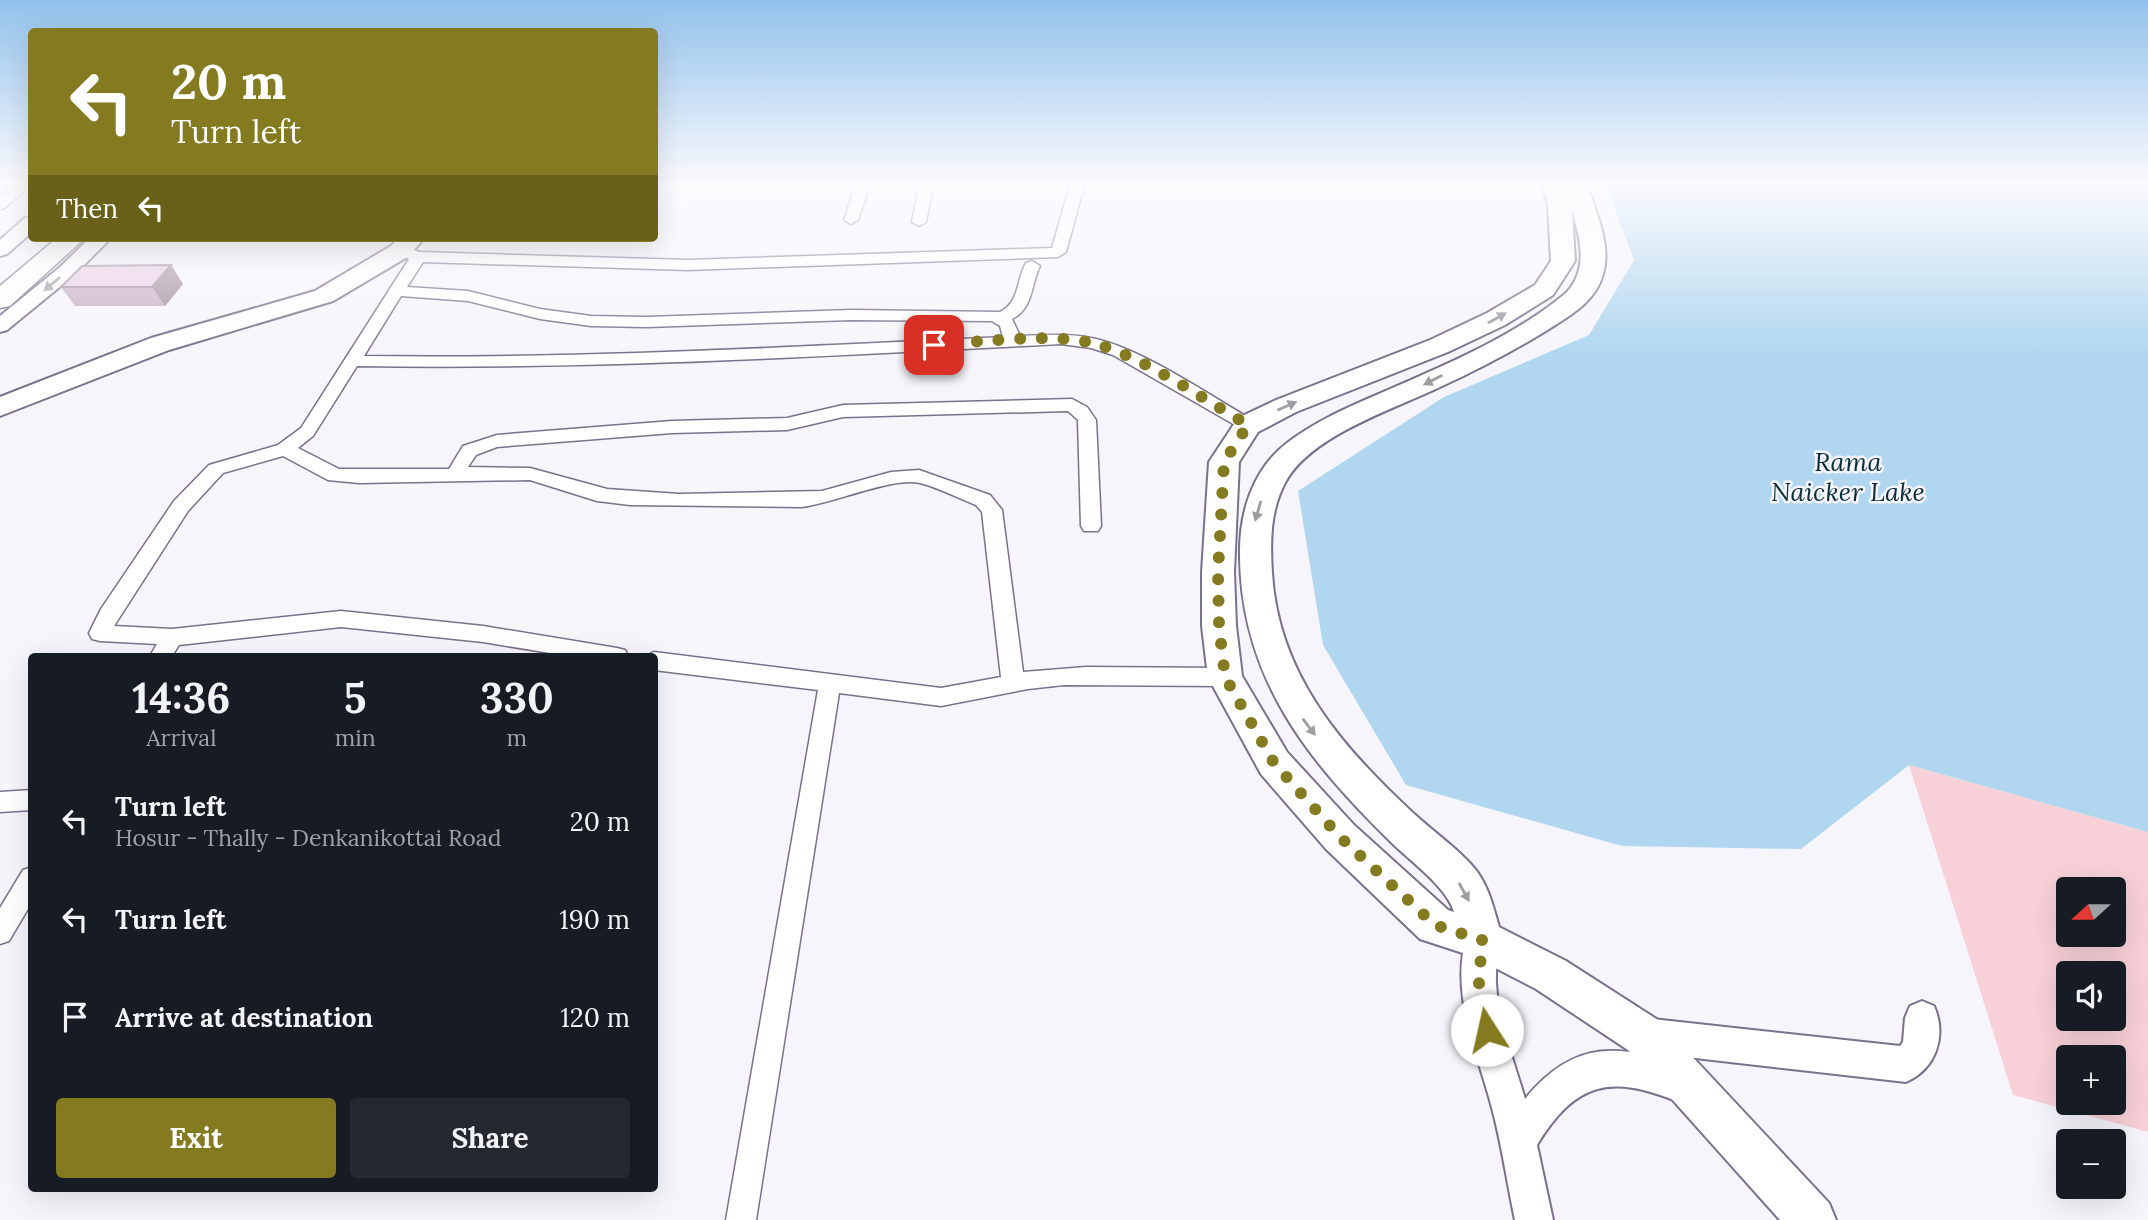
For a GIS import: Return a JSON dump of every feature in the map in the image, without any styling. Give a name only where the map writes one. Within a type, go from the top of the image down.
[{"type":"highway","points":[[0,274],[35,242]]},
{"type":"highway","points":[[0,300],[67,242]]},
{"type":"main road","points":[[1562,239],[1563,261],[1544,290],[1496,319],[1440,346],[1286,406],[1248,425],[1224,462],[1218,572],[1219,626],[1225,677],[1274,763],[1340,837],[1435,925],[1482,940],[1551,975],[1643,1035],[1812,1220]]},
{"type":"main road","points":[[1482,940],[1465,888],[1326,750],[1300,715],[1273,659],[1256,578],[1254,527],[1267,487],[1277,471],[1300,446],[1352,415],[1417,387],[1518,337],[1581,295],[1593,264],[1589,239]]},
{"type":"main road","points":[[0,407],[160,344],[324,296],[410,248]]},
{"type":"street","points":[[599,653],[483,634],[341,620],[172,637],[100,633],[108,615],[181,506],[216,469],[285,449],[307,432],[396,291],[410,248],[688,265],[1058,252],[1062,239]]},
{"type":"street","points":[[0,327],[66,272],[97,242]]},
{"type":"street","points":[[1002,318],[1014,313],[1023,303],[1032,266]]},
{"type":"street","points":[[396,291],[468,296],[540,314],[592,321],[647,322],[850,315],[995,316],[1007,323],[1013,340]]},
{"type":"street","points":[[353,361],[497,363],[674,358],[1061,339],[1093,343],[1119,351],[1248,425]]},
{"type":"street","points":[[455,476],[466,451],[477,445],[497,441],[671,427],[788,424],[843,411],[1072,405],[1081,411],[1087,420],[1091,526]]},
{"type":"street","points":[[285,449],[335,475],[530,474],[550,477],[584,492],[632,498],[802,500],[905,476],[919,477],[983,500],[992,510],[1013,682]]},
{"type":"street","points":[[163,653],[172,637]]},
{"type":"street","points":[[658,662],[941,697],[970,695],[1013,682],[1044,678],[1225,677]]},
{"type":"street","points":[[741,1220],[830,683]]},
{"type":"street","points":[[0,802],[28,800]]},
{"type":"street","points":[[0,932],[28,885]]},
{"type":"street","points":[[1482,940],[1479,983],[1487,1030],[1518,1141],[1534,1220]]},
{"type":"street","points":[[1643,1035],[1906,1065],[1920,1050],[1922,1018]]},
{"type":"street","points":[[1518,1141],[1534,1112],[1577,1075],[1609,1067],[1649,1070],[1696,1093]]},
{"type":"shaded area","points":[[1909,765],[2148,832],[2148,1132],[2086,1115],[2126,1115],[2126,1045],[2056,1045],[2056,1107],[2013,1095]]},
{"type":"water","name":"Rama Naicker Lake","points":[[1626,239],[2148,239],[2148,832],[1909,765],[1801,849],[1622,846],[1406,785],[1323,645],[1298,491],[1444,397],[1589,335],[1634,260]]},
{"type":"building","points":[[171,265],[152,287],[61,287],[82,266]]},
{"type":"route","points":[[934,345],[1061,339],[1093,343],[1119,351],[1248,425],[1224,462],[1218,572],[1219,626],[1225,677],[1274,763],[1340,837],[1435,925],[1482,940],[1479,983],[1487,1030]]}]
